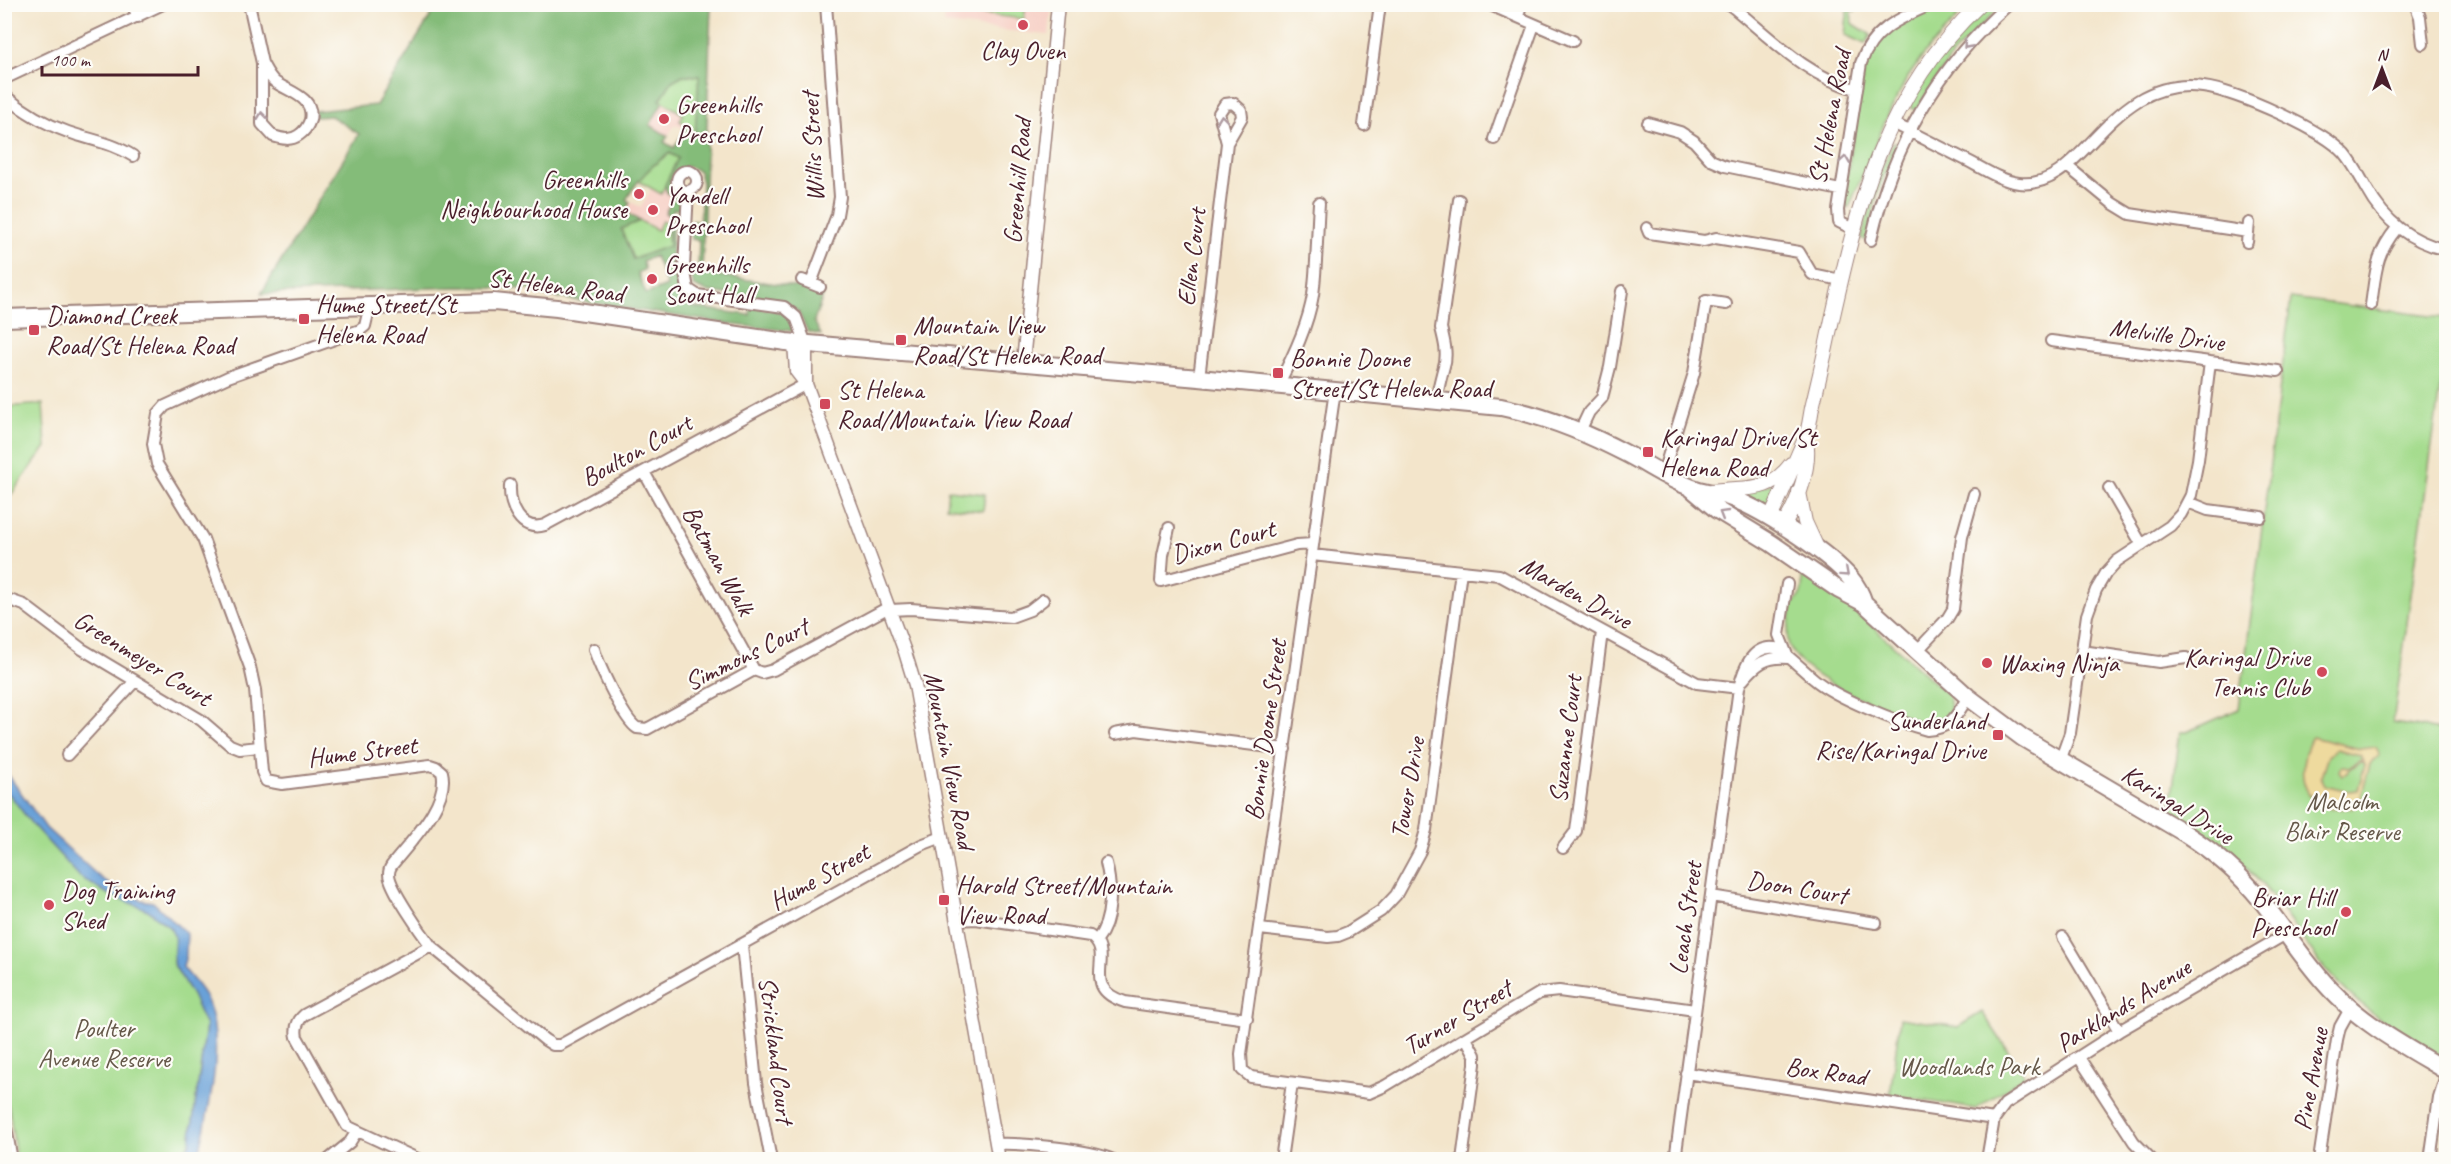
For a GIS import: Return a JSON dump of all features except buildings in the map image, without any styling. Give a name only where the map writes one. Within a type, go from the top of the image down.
[{"type":"main road","name":"St Helena Road","points":[[4,318],[464,301],[530,304],[800,339],[1023,362],[1437,399],[1528,412],[1580,431],[1691,488],[1717,510],[1765,539],[1776,522],[1796,457],[1806,438],[1840,280],[1853,229],[1872,172],[1912,86],[1938,49],[1980,4]]},
{"type":"main road","name":"St Helena Road","points":[[1776,522],[1792,511],[1808,454],[1806,438]]},
{"type":"main road","points":[[1710,491],[1762,487],[1779,478],[1796,457]]},
{"type":"main road","name":"St Helena Road","points":[[1691,488],[1738,500],[1776,522]]},
{"type":"main road","points":[[1799,490],[1804,520],[1818,551]]},
{"type":"main road","name":"Karingal Drive","points":[[1776,522],[1818,551],[1852,580],[1864,603]]},
{"type":"main road","name":"Karingal Drive","points":[[1765,539],[1839,590],[1864,603],[1968,697],[2023,738],[2170,824],[2211,851],[2249,885],[2320,978],[2350,1009],[2370,1025],[2446,1073]]},
{"type":"street","points":[[132,4],[138,17]]},
{"type":"street","points":[[4,80],[163,4]]},
{"type":"street","points":[[249,4],[255,22]]},
{"type":"street","points":[[254,4],[262,63],[262,124],[273,136],[293,139],[302,134],[308,125],[311,112],[309,106],[302,97],[270,77],[262,63]]},
{"type":"street","name":"Willis Street","points":[[811,283],[837,215],[840,197],[825,4]]},
{"type":"street","name":"Greenhill Road","points":[[1023,362],[1058,4]]},
{"type":"street","points":[[1364,125],[1380,4]]},
{"type":"street","points":[[1488,4],[1573,41]]},
{"type":"street","points":[[1518,17],[1521,4]]},
{"type":"street","points":[[1729,4],[1798,61],[1844,86],[1856,89]]},
{"type":"street","name":"St Helena Road","points":[[1853,229],[1841,225],[1838,219],[1840,190],[1856,89],[1864,55],[1875,37],[1889,24],[1932,4]]},
{"type":"street","points":[[1871,240],[1888,179],[1909,131],[1934,89],[1963,49],[2009,4]]},
{"type":"street","points":[[2415,4],[2420,17],[2423,44]]},
{"type":"street","points":[[1494,140],[1534,25]]},
{"type":"street","points":[[4,90],[29,70]]},
{"type":"street","points":[[1893,123],[2012,182],[2027,184],[2040,182],[2067,166],[2119,113],[2135,101],[2156,92],[2178,87],[2212,88],[2311,129],[2330,140],[2346,156],[2382,213],[2397,228],[2446,250]]},
{"type":"street","points":[[4,95],[67,132],[112,145],[133,156]]},
{"type":"street","points":[[1647,123],[1680,132],[1694,141],[1711,160],[1725,166],[1840,190]]},
{"type":"street","name":"Ellen Court","points":[[1199,378],[1227,142]]},
{"type":"street","points":[[2067,166],[2112,203],[2130,214],[2248,232]]},
{"type":"street","points":[[687,190],[684,267],[688,288],[697,295],[784,307],[796,317],[800,339]]},
{"type":"street","points":[[1437,399],[1438,385],[1445,365],[1445,348],[1441,328],[1459,200]]},
{"type":"street","points":[[1278,385],[1301,333],[1313,295],[1319,203]]},
{"type":"street","points":[[1647,228],[1649,233],[1704,241],[1716,238],[1798,252],[1812,274],[1840,280]]},
{"type":"street","points":[[2372,304],[2378,258],[2384,245],[2397,228]]},
{"type":"street","points":[[1580,431],[1588,412],[1602,398],[1610,367],[1622,291]]},
{"type":"street","points":[[1663,473],[1694,373],[1706,301],[1726,304]]},
{"type":"street","name":"Hume Street","points":[[370,305],[365,326],[360,330],[212,383],[165,406],[157,420],[153,444],[155,460],[203,539],[249,667],[255,690],[259,747],[266,781],[275,784],[422,766],[440,769],[444,781],[439,801],[392,865],[389,873],[392,883],[417,926],[431,945],[545,1040],[556,1045],[566,1043],[921,845],[942,837]]},
{"type":"street","name":"Mountain View Road","points":[[800,339],[806,384],[890,609],[915,685],[999,1160]]},
{"type":"street","name":"Melville Drive","points":[[2051,341],[2278,371]]},
{"type":"street","points":[[2060,761],[2070,733],[2089,607],[2101,580],[2117,561],[2170,526],[2188,502],[2195,479],[2210,362]]},
{"type":"street","name":"Boulton Court","points":[[510,485],[512,503],[522,522],[538,527],[806,384]]},
{"type":"street","name":"Bonnie Doone Street","points":[[1246,1075],[1241,1063],[1335,390]]},
{"type":"street","name":"Batman Walk","points":[[644,472],[754,670]]},
{"type":"street","points":[[2109,488],[2142,545]]},
{"type":"street","points":[[1917,651],[1947,619],[1953,609],[1962,537],[1974,494]]},
{"type":"street","points":[[2188,502],[2208,510],[2260,517]]},
{"type":"street","name":"Dixon Court","points":[[1169,528],[1163,555],[1161,581],[1297,544],[1312,550]]},
{"type":"street","name":"Marden Drive","points":[[1312,550],[1461,571],[1491,573],[1504,577],[1697,683],[1739,686]]},
{"type":"street","name":"Tower Drive","points":[[1260,929],[1338,936],[1381,911],[1401,886],[1420,852],[1426,830],[1461,571]]},
{"type":"street","points":[[1786,584],[1779,636],[1788,658],[1823,686],[1841,696],[1927,730],[1943,728],[1950,723],[1968,697]]},
{"type":"street","name":"Greenmeyer Court","points":[[4,598],[24,605],[82,649],[201,720],[230,745],[240,749],[259,747]]},
{"type":"street","points":[[890,609],[1011,617],[1030,610],[1043,600]]},
{"type":"street","name":"Simmons Court","points":[[594,650],[601,669],[629,721],[633,726],[642,729],[653,726],[754,670],[762,673],[773,670],[890,609]]},
{"type":"street","name":"Suzanne Court","points":[[1563,848],[1576,831],[1602,632]]},
{"type":"street","points":[[2082,651],[2165,662],[2186,658]]},
{"type":"street","points":[[1739,686],[1759,658],[1788,658]]},
{"type":"street","points":[[67,755],[135,681]]},
{"type":"street","name":"Leach Street","points":[[1675,1160],[1739,686]]},
{"type":"street","points":[[1116,734],[1136,730],[1285,749]]},
{"type":"street","points":[[1097,940],[1104,931],[1111,885],[1106,863]]},
{"type":"street","name":"Doon Court","points":[[1711,896],[1876,923]]},
{"type":"street","points":[[957,920],[975,920],[1090,936],[1097,940],[1102,950],[1099,977],[1104,989],[1113,999],[1247,1018]]},
{"type":"street","name":"Parklands Avenue","points":[[1994,1119],[2006,1104],[2080,1059],[2120,1031],[2286,934]]},
{"type":"street","points":[[2063,937],[2120,1031]]},
{"type":"street","points":[[420,1160],[357,1131],[345,1123],[297,1037],[296,1029],[304,1015],[431,945]]},
{"type":"street","name":"Strickland Court","points":[[742,945],[756,1083],[771,1160]]},
{"type":"street","name":"Turner Street","points":[[1246,1075],[1356,1092],[1373,1092],[1531,997],[1550,991],[1695,1010]]},
{"type":"street","name":"Pine Avenue","points":[[2319,1160],[2337,1040],[2340,1028],[2350,1009]]},
{"type":"street","points":[[1462,1160],[1475,1064],[1475,1054],[1466,1038]]},
{"type":"street","points":[[2080,1059],[2134,1142],[2152,1160]]},
{"type":"street","name":"Box Road","points":[[1686,1073],[1994,1119]]},
{"type":"street","points":[[2430,1160],[2439,1097],[2446,1073]]},
{"type":"street","points":[[1281,1160],[1292,1083]]},
{"type":"street","points":[[4,1117],[12,1160]]},
{"type":"street","points":[[1987,1160],[1994,1119]]},
{"type":"street","points":[[328,1160],[350,1142],[357,1131]]},
{"type":"street","points":[[997,1144],[1017,1144],[1097,1154],[1113,1160]]},
{"type":"shaded area","points":[[945,5],[1052,5],[1049,35],[944,24]]},
{"type":"shaded area","points":[[672,81],[695,135],[675,124],[668,136],[650,125]]},
{"type":"shaded area","points":[[653,164],[674,197],[665,212],[669,215],[669,246],[639,220],[624,212],[630,202],[641,207],[651,189]]},
{"type":"green space","points":[[438,4],[711,5],[702,273],[797,287],[799,283],[824,293],[814,321],[821,335],[808,332],[798,312],[786,303],[705,291],[694,286],[690,272],[698,271],[699,240],[691,239],[692,221],[700,221],[702,183],[699,171],[688,166],[677,170],[673,180],[681,199],[681,209],[673,209],[671,273],[679,274],[682,289],[691,297],[691,307],[750,315],[751,307],[776,311],[791,320],[794,326],[792,331],[735,325],[540,295],[529,289],[460,287],[261,294],[359,134],[331,116],[315,117],[315,111],[376,105]],"holes":[[[683,75],[699,76],[695,135],[685,130],[674,148],[664,142],[668,136],[650,125],[663,102],[660,100],[672,81]],[[670,153],[678,158],[665,185],[667,193],[674,197],[665,213],[669,215],[669,246],[633,259],[621,229],[640,221],[625,212],[630,202],[626,200],[650,168]],[[655,256],[667,286],[646,294],[638,273],[645,269],[642,261]]]},
{"type":"green space","points":[[955,4],[1026,5],[1024,19],[955,11]]},
{"type":"green space","points":[[1848,5],[1856,5],[1855,11],[1851,10],[1852,23],[1871,35],[1865,44],[1845,35]]},
{"type":"green space","points":[[1943,5],[1964,5],[1958,17],[1928,49],[1906,80],[1888,115],[1849,207],[1846,208],[1843,201],[1863,72],[1873,47],[1897,25]]},
{"type":"green space","points":[[1990,5],[2002,5],[1953,54],[1916,110],[1910,107],[1914,95],[1932,67],[1956,38]]},
{"type":"green space","points":[[683,75],[699,76],[695,135],[685,130],[688,125],[680,121],[683,114],[660,100],[672,81]]},
{"type":"green space","points":[[1893,142],[1896,146],[1877,196],[1867,240],[1861,239],[1878,178]]},
{"type":"green space","points":[[670,153],[678,158],[661,194],[637,180],[653,164]]},
{"type":"green space","points":[[640,221],[657,230],[662,221],[667,223],[669,246],[633,260],[621,228]]},
{"type":"green space","name":"Malcolm Blair Reserve","points":[[2291,298],[2446,318],[2446,345],[2393,723],[2446,731],[2446,1059],[2389,1025],[2350,995],[2318,961],[2256,877],[2221,846],[2170,813],[2180,732],[2187,732],[2239,709]]},
{"type":"green space","points":[[43,404],[46,447],[5,503],[5,407]]},
{"type":"green space","points":[[1780,482],[1780,488],[1766,508],[1736,492]]},
{"type":"green space","points":[[948,490],[985,494],[983,511],[946,507]]},
{"type":"green space","points":[[1801,570],[1862,617],[1948,695],[1951,706],[1945,719],[1930,725],[1873,704],[1827,681],[1808,669],[1794,655],[1788,641],[1788,632],[1792,604],[1799,597],[1802,589]]},
{"type":"green space","name":"Poulter Avenue Reserve","points":[[4,792],[11,796],[31,823],[80,877],[108,894],[148,910],[170,928],[175,937],[173,963],[192,995],[206,1026],[190,1143],[177,1159],[16,1159],[9,1107],[4,1098]]},
{"type":"green space","name":"Woodlands Park","points":[[1982,1012],[2025,1076],[1976,1109],[1890,1095],[1900,1018],[1958,1027]]},
{"type":"sand","points":[[2312,737],[2360,749],[2376,747],[2380,755],[2370,764],[2361,798],[2354,807],[2329,807],[2312,797],[2306,789],[2303,768],[2306,750]],"holes":[[[2336,749],[2360,755],[2362,759],[2350,767],[2342,766],[2340,771],[2343,775],[2348,773],[2350,768],[2363,761],[2365,765],[2358,790],[2348,791],[2325,785],[2321,777],[2328,756]]]},
{"type":"water","points":[[4,769],[46,828],[96,874],[113,887],[141,900],[153,902],[187,934],[183,967],[207,1000],[213,1018],[215,1038],[213,1080],[198,1159],[177,1159],[184,1154],[190,1143],[206,1026],[192,995],[173,963],[175,937],[170,928],[148,910],[108,894],[80,877],[31,823],[11,796],[5,792]]},
{"type":"place","name":"Clay Oven","points":[[1023,25]]},
{"type":"place","name":"Greenhills Preschool","points":[[664,119]]},
{"type":"place","name":"Greenhills Neighbourhood House","points":[[639,194]]},
{"type":"place","name":"Yandell Preschool","points":[[653,210]]},
{"type":"place","name":"Greenhills Scout Hall","points":[[652,279]]},
{"type":"place","name":"Hume Street/St Helena Road","points":[[304,319]]},
{"type":"place","name":"Diamond Creek Road/St Helena Road","points":[[34,330]]},
{"type":"place","name":"Mountain View Road/St Helena Road","points":[[901,340]]},
{"type":"place","name":"Bonnie Doone Street/St Helena Road","points":[[1278,373]]},
{"type":"place","name":"St Helena Road/Mountain View Road","points":[[825,404]]},
{"type":"place","name":"Karingal Drive/St Helena Road","points":[[1648,452]]},
{"type":"place","name":"Waxing Ninja","points":[[1987,663]]},
{"type":"place","name":"Karingal Drive Tennis Club","points":[[2322,672]]},
{"type":"place","name":"Sunderland Rise/Karingal Drive","points":[[1998,735]]},
{"type":"place","name":"Harold Street/Mountain View Road","points":[[944,900]]},
{"type":"place","name":"Dog Training Shed","points":[[49,905]]},
{"type":"place","name":"Briar Hill Preschool","points":[[2346,912]]}]
